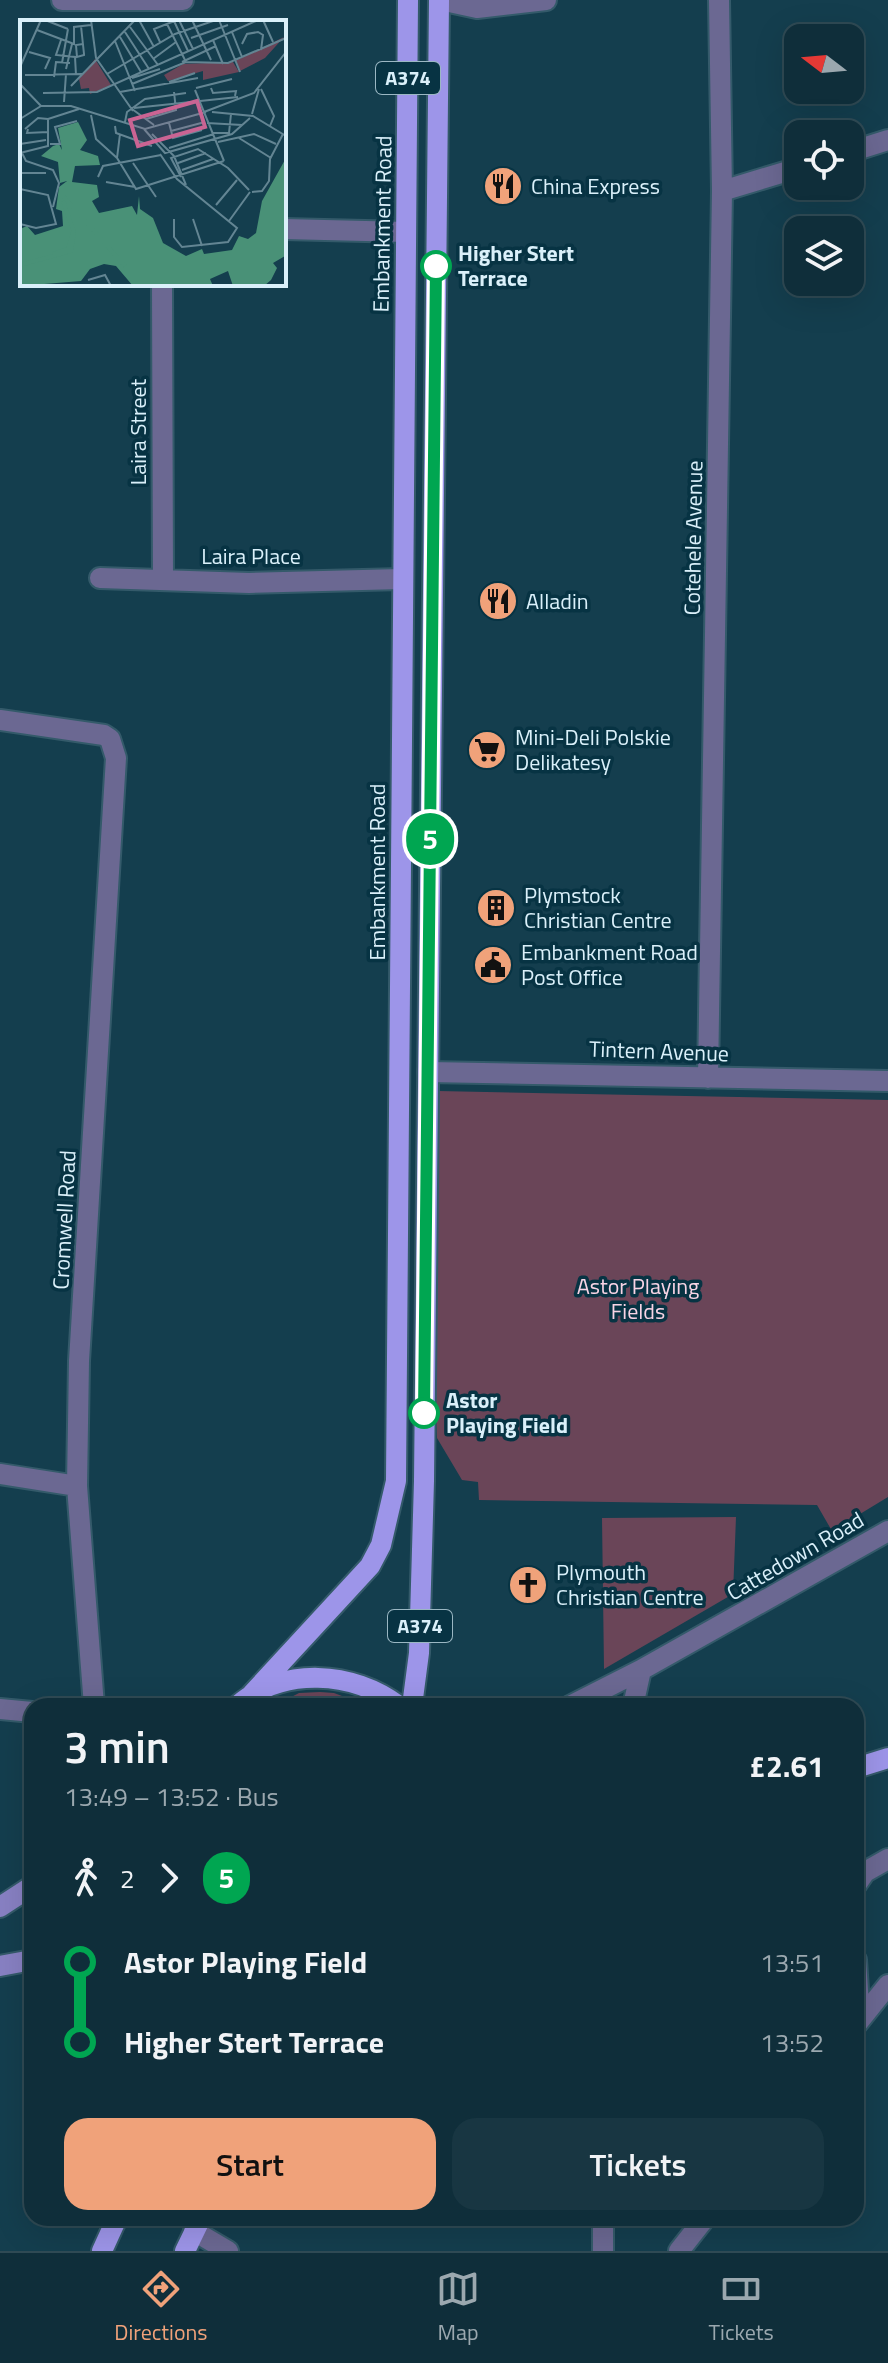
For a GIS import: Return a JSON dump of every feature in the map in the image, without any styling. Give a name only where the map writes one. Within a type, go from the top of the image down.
[{"type":"main road","name":"Embankment Road","points":[[246,1698],[370,1566],[381,1545],[396,1481],[408,0]]},
{"type":"main road","name":"A374","points":[[413,1698],[419,1653],[422,1538],[439,0]]},
{"type":"main road","points":[[249,1698],[296,1681],[337,1678],[364,1685],[386,1698]]},
{"type":"main road","points":[[864,1766],[888,1758]]},
{"type":"main road","points":[[0,1907],[24,1891]]},
{"type":"main road","points":[[0,1966],[24,1962]]},
{"type":"main road","points":[[102,2251],[113,2226]]},
{"type":"main road","points":[[185,2251],[198,2226]]},
{"type":"street","points":[[62,0],[183,0]]},
{"type":"street","points":[[439,0],[477,8],[546,0]]},
{"type":"street","name":"Cotehele Avenue","points":[[708,1078],[722,191],[719,0]]},
{"type":"street","points":[[864,148],[888,140]]},
{"type":"street","points":[[722,191],[784,172]]},
{"type":"street","points":[[286,229],[406,232]]},
{"type":"street","name":"Laira Street","points":[[162,286],[163,580]]},
{"type":"street","name":"Laira Place","points":[[100,578],[249,583],[402,579]]},
{"type":"street","name":"Cromwell Road","points":[[0,720],[97,733],[110,739],[116,758],[79,1361],[77,1486],[93,1698]]},
{"type":"street","name":"Tintern Avenue","points":[[428,1072],[888,1081]]},
{"type":"street","points":[[0,1474],[77,1486]]},
{"type":"street","name":"Cattedown Road","points":[[586,1698],[888,1531]]},
{"type":"street","points":[[635,1698],[641,1670]]},
{"type":"street","points":[[0,1709],[24,1711]]},
{"type":"street","points":[[864,1873],[888,1859]]},
{"type":"street","points":[[864,2015],[888,1985]]},
{"type":"street","points":[[199,2226],[228,2251]]},
{"type":"street","points":[[603,2226],[603,2251]]},
{"type":"street","points":[[679,2251],[699,2226]]},
{"type":"green space","name":"Astor Playing Fields","points":[[438,1091],[888,1100],[888,1497],[832,1531],[817,1505],[479,1500],[478,1482],[462,1480],[437,1438],[427,1155]]},
{"type":"green space","points":[[736,1517],[733,1594],[604,1669],[602,1518]]},
{"type":"green space","points":[[299,1693],[334,1693],[347,1698],[289,1698]]},
{"type":"bus line","name":"5","points":[[424,1413],[436,266]]},
{"type":"place","name":"China Express","points":[[503,186]]},
{"type":"place","name":"Higher Stert Terrace","points":[[436,266]]},
{"type":"place","name":"Alladin","points":[[498,601]]},
{"type":"place","name":"Mini-Deli Polskie Delikatesy","points":[[487,750]]},
{"type":"place","name":"Plymstock Christian Centre","points":[[496,908]]},
{"type":"place","name":"Embankment Road Post Office","points":[[493,965]]},
{"type":"place","name":"Astor Playing Field","points":[[424,1413]]},
{"type":"place","name":"Plymouth Christian Centre","points":[[528,1585]]}]
